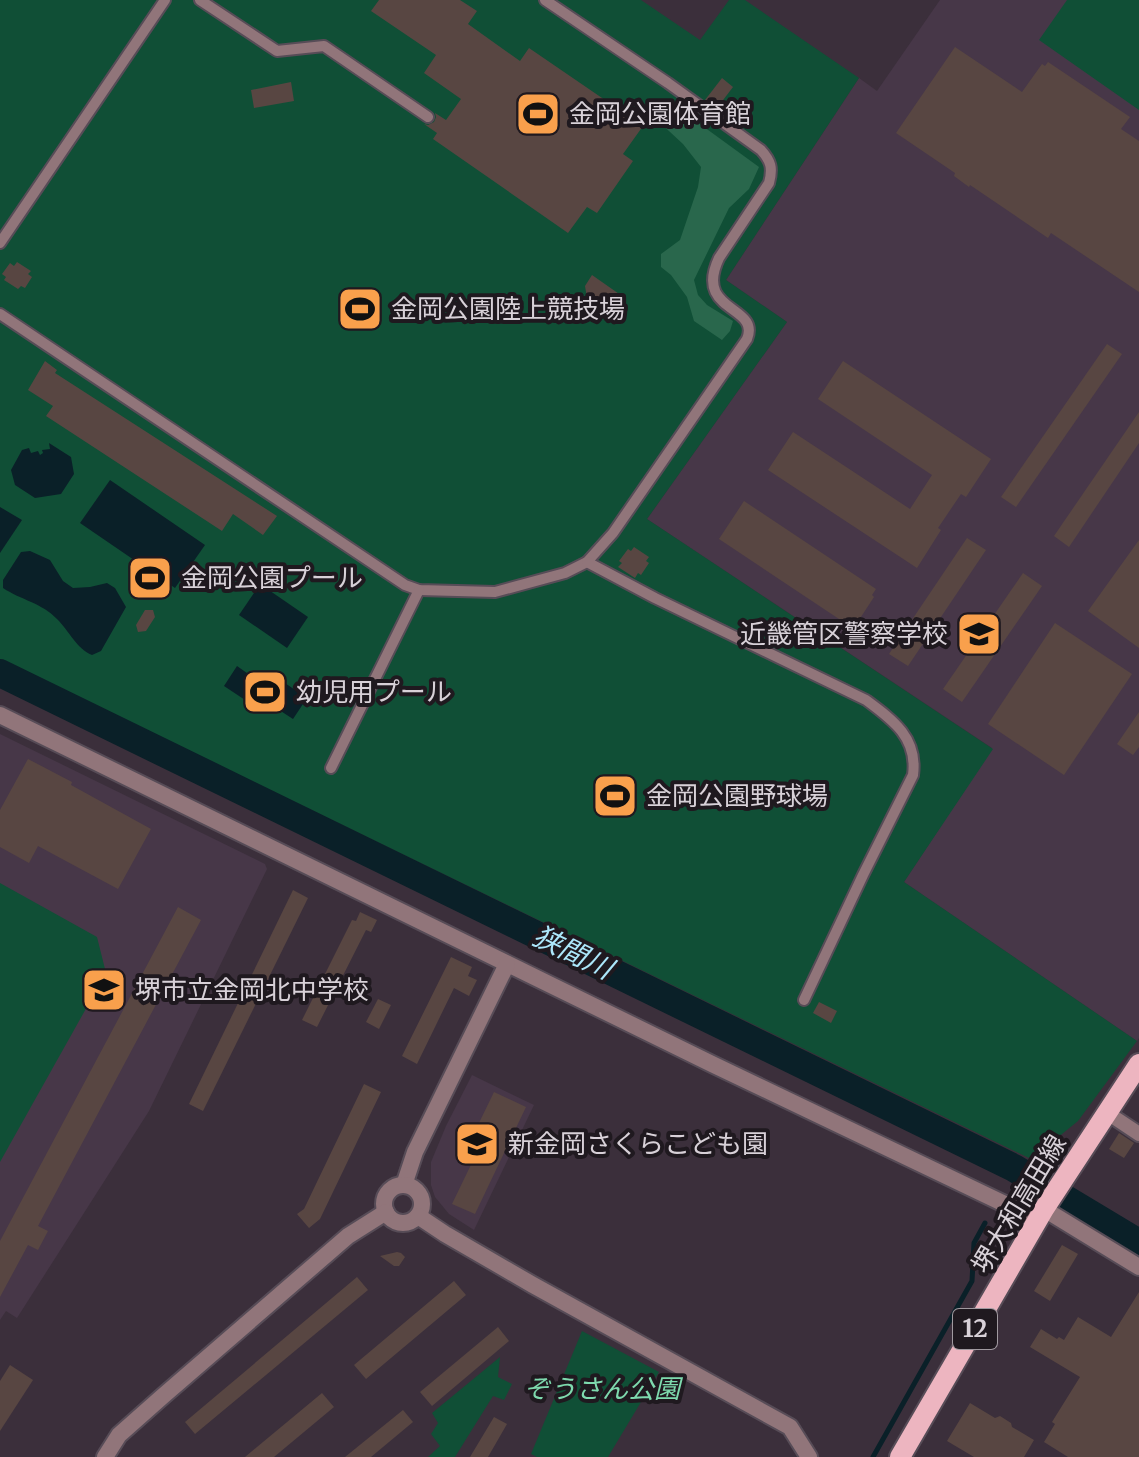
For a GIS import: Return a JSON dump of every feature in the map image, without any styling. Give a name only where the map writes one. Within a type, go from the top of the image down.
[{"type":"main road","name":"堺大和高田線","points":[[900,1457],[1044,1210],[1139,1064]]},
{"type":"street","points":[[0,243],[165,0]]},
{"type":"street","points":[[200,0],[277,51],[324,46],[428,117]]},
{"type":"street","points":[[0,314],[405,585],[419,590],[495,592],[565,573],[587,562],[613,533],[747,339],[750,331],[745,319],[722,303],[711,281],[719,258],[769,183],[772,172],[770,159],[761,150],[545,0]]},
{"type":"street","points":[[587,562],[866,700],[896,723],[912,748],[915,761],[913,775],[804,1000]]},
{"type":"street","points":[[331,768],[419,590]]},
{"type":"street","points":[[0,715],[507,964],[1044,1210],[1139,1267]]},
{"type":"street","points":[[404,1185],[409,1164],[507,964]]},
{"type":"street","points":[[1106,1112],[1139,1134]]},
{"type":"street","points":[[398,1186],[415,1189],[421,1199],[421,1210],[413,1220],[401,1223],[386,1212],[387,1193],[398,1186]]},
{"type":"street","points":[[105,1457],[119,1435],[163,1396],[348,1236],[386,1212]]},
{"type":"street","points":[[418,1216],[533,1285],[790,1427],[809,1457]]},
{"type":"shaded area","name":"近畿管区警察学校","points":[[940,0],[1139,0],[1137,1041],[904,882],[992,748],[647,519],[787,322],[726,280],[859,78],[877,91]]},
{"type":"shaded area","name":"堺市立金岡北中学校","points":[[0,734],[265,864],[267,869],[149,1111],[17,1318],[6,1311],[0,1320]]},
{"type":"shaded area","name":"新金岡さくらこども園","points":[[472,1075],[534,1105],[474,1230],[449,1214],[435,1197],[431,1185],[431,1162]]},
{"type":"green space","points":[[0,0],[641,0],[700,40],[729,0],[745,0],[859,78],[726,280],[787,322],[647,519],[993,749],[904,882],[1137,1041],[1078,1121],[1029,1158],[0,659]]},
{"type":"green space","points":[[1067,0],[1139,0],[1139,110],[1039,40]]},
{"type":"green space","points":[[671,103],[759,167],[749,189],[729,208],[694,280],[698,295],[707,305],[733,321],[730,331],[722,340],[694,321],[687,297],[661,267],[661,254],[680,240],[698,187],[701,167],[683,144],[656,119]]},
{"type":"green space","points":[[0,883],[97,937],[106,973],[0,1162]]},
{"type":"green space","name":"ぞうさん公園","points":[[582,1331],[659,1372],[608,1457],[537,1457],[531,1454]]},
{"type":"green space","points":[[500,1357],[498,1377],[512,1384],[504,1400],[493,1396],[455,1457],[428,1457],[440,1446],[431,1434],[438,1423],[432,1413]]},
{"type":"water","points":[[49,443],[71,457],[74,474],[61,494],[35,498],[15,485],[11,470],[22,450],[29,448],[31,453],[38,451],[40,455],[42,450],[50,449]]},
{"type":"water","points":[[110,480],[205,545],[175,588],[80,523]]},
{"type":"water","points":[[0,507],[22,520],[0,553]]},
{"type":"water","points":[[30,551],[50,560],[63,581],[73,588],[107,583],[115,588],[126,607],[101,651],[92,655],[87,652],[51,614],[3,588],[3,580],[21,552]]},
{"type":"water","points":[[260,584],[308,617],[287,648],[239,615]]},
{"type":"water","name":"幼児用プール","points":[[237,666],[261,683],[272,683],[276,677],[307,698],[293,719],[273,706],[263,712],[224,686]]},
{"type":"building","name":"金岡公園体育館","points":[[379,0],[460,0],[477,11],[468,24],[520,61],[529,48],[643,126],[623,154],[633,161],[597,213],[587,207],[568,233],[433,139],[437,133],[424,124],[434,122],[435,113],[446,120],[461,99],[424,73],[436,55],[371,11]]},
{"type":"building","points":[[955,47],[1022,92],[1042,64],[1045,66],[1048,62],[1130,117],[1121,129],[1139,141],[1139,292],[1051,233],[1048,238],[969,187],[954,176],[955,173],[896,133]]},
{"type":"building","points":[[722,78],[733,87],[717,108],[705,100]]},
{"type":"building","points":[[291,82],[294,101],[254,108],[251,90]]},
{"type":"building","points":[[17,262],[31,271],[28,274],[32,277],[25,288],[21,286],[18,289],[4,280],[6,277],[2,274],[10,263],[14,266]]},
{"type":"building","points":[[592,275],[622,296],[607,317],[588,304],[585,286]]},
{"type":"building","points":[[1107,344],[1122,354],[1016,507],[1001,497]]},
{"type":"building","points":[[45,361],[57,370],[55,373],[277,516],[263,535],[233,514],[222,531],[46,416],[53,406],[28,390]]},
{"type":"building","points":[[843,361],[991,459],[966,497],[961,494],[917,568],[768,470],[793,432],[910,509],[932,475],[818,399]]},
{"type":"building","points":[[1139,412],[1139,443],[1069,547],[1054,536]]},
{"type":"building","points":[[744,501],[876,589],[857,623],[855,621],[851,627],[719,539]]},
{"type":"building","points":[[967,538],[986,550],[908,666],[889,654]]},
{"type":"building","points":[[1139,540],[1139,648],[1088,611]]},
{"type":"building","points":[[634,547],[649,557],[646,561],[649,563],[641,575],[638,573],[635,578],[618,567],[628,549],[631,551]]},
{"type":"building","points":[[1023,573],[1042,586],[962,702],[943,689]]},
{"type":"building","points":[[145,610],[153,610],[155,617],[146,631],[138,632],[136,625]]},
{"type":"building","points":[[1055,623],[1132,674],[1064,775],[988,724]]},
{"type":"building","points":[[1139,712],[1139,747],[1133,755],[1117,744]]},
{"type":"building","points":[[28,759],[151,829],[118,889],[38,846],[29,863],[0,847],[0,810]]},
{"type":"building","points":[[293,890],[308,898],[203,1111],[189,1104]]},
{"type":"building","points":[[178,907],[201,920],[38,1226],[48,1231],[38,1250],[28,1245],[0,1297],[0,1241]]},
{"type":"building","points":[[360,912],[377,920],[371,932],[366,930],[317,1027],[302,1020],[352,920],[356,921]]},
{"type":"building","points":[[451,957],[472,967],[468,976],[477,980],[469,996],[454,988],[417,1064],[402,1056]]},
{"type":"building","points":[[378,999],[391,1005],[379,1029],[366,1022]]},
{"type":"building","points":[[819,1002],[837,1011],[831,1023],[813,1013]]},
{"type":"building","points":[[364,1084],[381,1092],[320,1219],[309,1228],[297,1214],[304,1209]]},
{"type":"building","points":[[494,1092],[526,1107],[475,1214],[452,1204],[481,1144],[474,1141],[481,1126],[478,1125]]},
{"type":"building","points":[[1119,1133],[1134,1143],[1124,1158],[1109,1149]]},
{"type":"building","points":[[1062,1245],[1078,1254],[1050,1301],[1034,1291]]},
{"type":"building","points":[[397,1252],[405,1257],[399,1266],[380,1256]]},
{"type":"building","points":[[357,1277],[368,1290],[195,1434],[185,1422]]},
{"type":"building","points":[[454,1281],[466,1295],[366,1379],[354,1365]]},
{"type":"building","points":[[1139,1292],[1139,1457],[1068,1457],[1044,1442],[1055,1424],[1052,1422],[1080,1377],[1030,1347],[1041,1329],[1064,1340],[1078,1317],[1111,1337]]},
{"type":"building","points":[[498,1327],[509,1341],[432,1406],[420,1392]]},
{"type":"building","points":[[10,1365],[33,1380],[0,1431],[0,1381]]},
{"type":"building","points":[[322,1393],[334,1407],[274,1457],[245,1457]]},
{"type":"building","points":[[970,1403],[995,1418],[1000,1416],[1034,1440],[1024,1457],[974,1457],[947,1441]]},
{"type":"building","points":[[403,1410],[413,1422],[371,1457],[345,1457]]},
{"type":"building","points":[[494,1417],[507,1424],[488,1457],[470,1457]]},
{"type":"waterway","name":"狭間川","points":[[0,673],[1014,1168],[1139,1243]]},
{"type":"waterway","points":[[873,1457],[972,1281],[974,1243],[985,1223]]},
{"type":"place","name":"金岡公園体育館","points":[[538,114]]},
{"type":"place","name":"金岡公園陸上競技場","points":[[360,309]]},
{"type":"place","name":"金岡公園プール","points":[[150,578]]},
{"type":"place","name":"近畿管区警察学校","points":[[979,634]]},
{"type":"place","name":"幼児用プール","points":[[265,692]]},
{"type":"place","name":"金岡公園野球場","points":[[615,796]]},
{"type":"place","name":"堺市立金岡北中学校","points":[[104,990]]},
{"type":"place","name":"新金岡さくらこども園","points":[[477,1144]]}]
